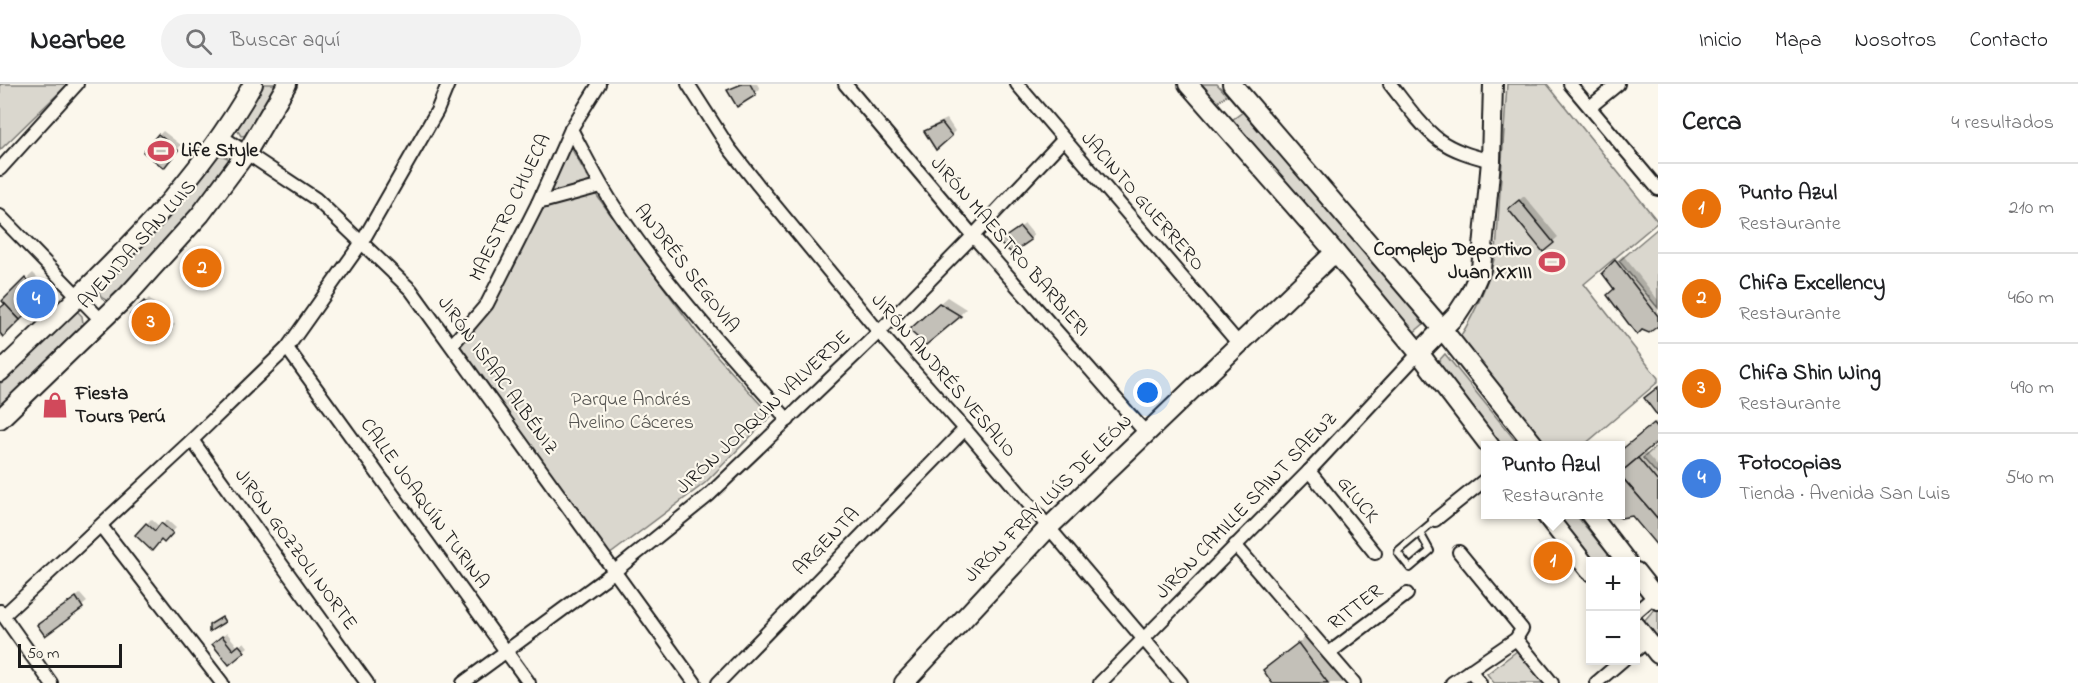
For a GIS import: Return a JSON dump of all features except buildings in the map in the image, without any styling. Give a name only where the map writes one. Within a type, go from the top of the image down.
[{"type":"street","points":[[0,169],[77,84]]},
{"type":"street","name":"AVENIDA SAN LUIS","points":[[0,372],[128,249],[221,136],[253,84]]},
{"type":"street","name":"AVENIDA SAN LUIS","points":[[0,419],[127,296],[200,215],[247,152],[287,84]]},
{"type":"street","points":[[47,682],[2,614],[101,526],[287,348],[362,242],[437,111],[448,84]]},
{"type":"street","name":"MAESTRO CHUECA","points":[[452,345],[487,304],[538,203],[571,129],[599,84]]},
{"type":"street","name":"JIRÓN ANDRÉS VESALIO","points":[[688,84],[729,148],[758,185],[879,332],[965,429],[1181,683]]},
{"type":"street","name":"JIRÓN MAESTRO BARBIERI","points":[[845,84],[973,236],[1146,433]]},
{"type":"street","name":"JACINTO GUERRERO","points":[[1017,84],[1239,344]]},
{"type":"street","points":[[1188,84],[1335,252],[1419,353],[1486,441]]},
{"type":"street","points":[[1232,84],[1443,330],[1530,441]]},
{"type":"street","points":[[1390,84],[1439,140],[1459,151],[1491,161]]},
{"type":"street","points":[[1419,353],[1457,314],[1470,294],[1481,269],[1491,161],[1493,84]]},
{"type":"street","points":[[1570,84],[1658,189]]},
{"type":"street","points":[[1590,107],[1618,84]]},
{"type":"street","points":[[1219,120],[1245,99]]},
{"type":"street","name":"ANDRÉS SEGOVIA","points":[[571,129],[601,186],[658,269],[713,337],[788,420]]},
{"type":"street","name":"JIRÓN ISAAC ALBÉNIZ","points":[[221,136],[316,199],[411,290],[695,683]]},
{"type":"street","name":"JIRÓN JOAQUIN VALVERDE","points":[[463,683],[615,571],[709,495],[879,332],[1063,140]]},
{"type":"street","points":[[538,203],[601,186]]},
{"type":"street","points":[[0,216],[101,320]]},
{"type":"street","name":"JIRÓN FRAY LUÍS DE LEÓN","points":[[904,683],[1048,528],[1335,252]]},
{"type":"street","name":"CALLE JOAQUÍN TURINA","points":[[287,348],[529,683]]},
{"type":"street","name":"JIRÓN CAMILLE SAINT SAENZ","points":[[1100,683],[1309,471],[1419,353]]},
{"type":"street","name":"ARGENTA","points":[[717,683],[965,429]]},
{"type":"street","name":"JIRÓN GOZZOLI NORTE","points":[[192,440],[367,683]]},
{"type":"street","name":"GLUCK","points":[[1309,471],[1375,553]]},
{"type":"street","points":[[1435,520],[1481,482]]},
{"type":"street","points":[[1549,519],[1586,565]]},
{"type":"street","points":[[1594,519],[1625,557]]},
{"type":"street","points":[[101,526],[222,683]]},
{"type":"street","points":[[1235,545],[1354,683]]},
{"type":"street","points":[[1452,683],[1516,639],[1522,629],[1459,552]]},
{"type":"street","points":[[1636,611],[1657,596],[1640,577]]},
{"type":"street","name":"RITTER","points":[[1329,653],[1407,594]]},
{"type":"street","points":[[1516,639],[1552,683]]},
{"type":"street","points":[[1596,683],[1617,665]]},
{"type":"street","points":[[1470,670],[1480,683]]},
{"type":"lane","points":[[1420,533],[1430,551],[1410,568],[1398,552],[1435,520]]},
{"type":"green space","points":[[0,84],[68,84],[0,150]]},
{"type":"green space","points":[[261,84],[280,84],[249,135],[241,136],[236,128]]},
{"type":"green space","points":[[1202,84],[1217,84],[1227,95],[1217,102]]},
{"type":"green space","name":"Complejo Deportivo Juan XXIII","points":[[1507,84],[1547,84],[1658,222],[1584,284],[1658,378],[1658,382],[1589,441],[1542,441],[1460,337],[1481,296],[1496,252]]},
{"type":"green space","points":[[1243,112],[1426,322],[1412,334],[1232,120]]},
{"type":"green space","points":[[566,139],[591,183],[543,197]]},
{"type":"green space","points":[[215,156],[228,158],[229,162],[197,209],[113,298],[108,301],[102,298],[97,288],[154,234],[176,210]]},
{"type":"green space","name":"Parque Andrés Avelino Cáceres","points":[[595,193],[700,337],[771,416],[705,483],[609,555],[458,346],[541,207]]},
{"type":"green space","points":[[1658,228],[1658,308],[1619,261]]},
{"type":"green space","points":[[78,312],[82,316],[83,323],[74,337],[0,408],[0,384],[71,314]]},
{"type":"green space","points":[[1445,354],[1516,441],[1494,441],[1433,367]]},
{"type":"green space","points":[[1658,445],[1658,475],[1643,458]]},
{"type":"green space","points":[[1556,519],[1579,519],[1611,557],[1588,557]]},
{"type":"green space","points":[[1656,607],[1658,609],[1658,638],[1644,621]]},
{"type":"green space","points":[[1517,651],[1544,683],[1494,683],[1487,674]]},
{"type":"place","name":"Life Style","points":[[161,151]]},
{"type":"place","name":"Complejo Deportivo Juan XXIII","points":[[1552,262]]},
{"type":"place","name":"Chifa Excellency","points":[[202,268]]},
{"type":"place","name":"Fotocopias","points":[[36,299]]},
{"type":"place","name":"Chifa Shin Wing","points":[[151,322]]},
{"type":"place","name":"Fiesta Tours Perú","points":[[55,405]]},
{"type":"place","name":"Punto Azul","points":[[1553,561]]}]
